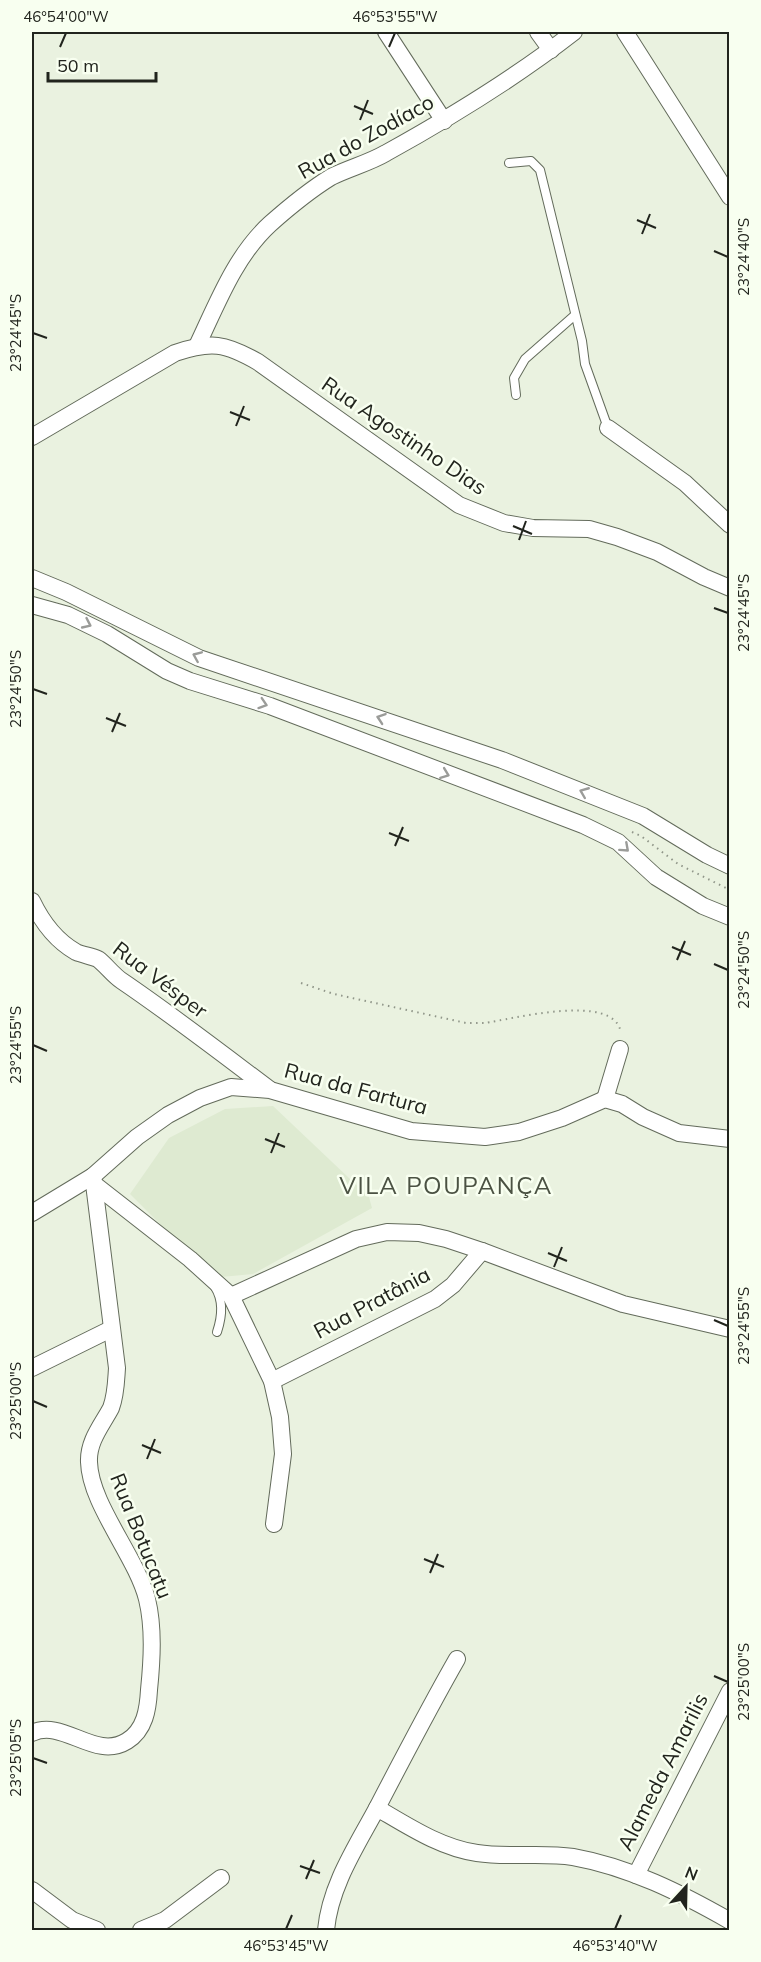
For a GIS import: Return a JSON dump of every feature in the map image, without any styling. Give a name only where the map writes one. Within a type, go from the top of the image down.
[{"type":"street","points":[[386,32],[444,121]]},
{"type":"street","points":[[538,32],[551,50]]},
{"type":"street","name":"Rua do Zodíaco","points":[[197,346],[228,282],[246,252],[268,226],[332,177],[379,157],[444,121],[551,50],[574,32]]},
{"type":"street","points":[[625,32],[729,197]]},
{"type":"street","name":"Rua Agostinho Dias","points":[[197,346],[216,345],[236,350],[258,362],[459,505],[504,523],[533,528],[589,529],[617,537],[657,552],[729,588]]},
{"type":"street","points":[[32,437],[166,357],[197,346]]},
{"type":"street","points":[[608,428],[685,483],[729,525]]},
{"type":"street","points":[[32,578],[66,592],[199,658],[502,760],[644,816],[729,866]]},
{"type":"street","points":[[32,605],[68,615],[107,634],[167,671],[190,681],[270,706],[583,825],[618,842],[656,877],[703,906],[729,917]]},
{"type":"street","name":"Rua Vésper","points":[[32,901],[54,936],[64,944],[78,953],[98,959],[118,979],[149,999],[270,1090]]},
{"type":"street","points":[[620,1049],[605,1099],[622,1104],[643,1117],[679,1133],[729,1139]]},
{"type":"street","name":"Rua da Fartura","points":[[32,1213],[94,1180],[137,1137],[168,1115],[200,1098],[231,1087],[270,1090],[411,1131],[485,1137],[519,1132],[562,1118],[605,1099]]},
{"type":"street","points":[[94,1180],[231,1296],[272,1381],[280,1417],[283,1454],[274,1524]]},
{"type":"street","name":"Rua Botucatu","points":[[32,1733],[51,1729],[101,1746],[114,1746],[125,1742],[141,1728],[148,1708],[151,1629],[147,1598],[127,1553],[101,1504],[89,1464],[89,1450],[116,1394],[117,1368],[94,1180]]},
{"type":"street","points":[[231,1296],[356,1239],[387,1232],[428,1235],[482,1251],[623,1304],[729,1329]]},
{"type":"street","name":"Rua Pratânia","points":[[272,1381],[435,1299],[453,1284],[482,1251]]},
{"type":"street","points":[[32,1368],[111,1329]]},
{"type":"street","points":[[327,1930],[328,1916],[339,1883],[357,1844],[457,1659]]},
{"type":"street","name":"Alameda Amarilis","points":[[636,1875],[729,1691]]},
{"type":"street","points":[[377,1808],[423,1834],[462,1850],[488,1854],[552,1854],[574,1857],[636,1875],[687,1896],[729,1921]]},
{"type":"street","points":[[141,1930],[165,1920],[221,1878]]},
{"type":"street","points":[[32,1890],[72,1920],[96,1930]]},
{"type":"lane","points":[[509,163],[531,161],[540,171],[582,341],[585,364],[608,428]]},
{"type":"lane","points":[[516,395],[514,378],[525,358],[575,315]]},
{"type":"lane","points":[[207,1274],[218,1292],[222,1309],[217,1332]]},
{"type":"path","points":[[301,983],[334,994],[466,1023],[484,1023],[560,1010],[597,1014],[616,1021],[620,1028],[620,1049]]},
{"type":"shaded area","points":[[273,1106],[369,1197],[372,1208],[253,1274],[221,1277],[166,1230],[130,1194],[169,1138],[225,1109]]},
{"type":"district","name":"VILA POUPANÇA","points":[[446,1186]]}]
